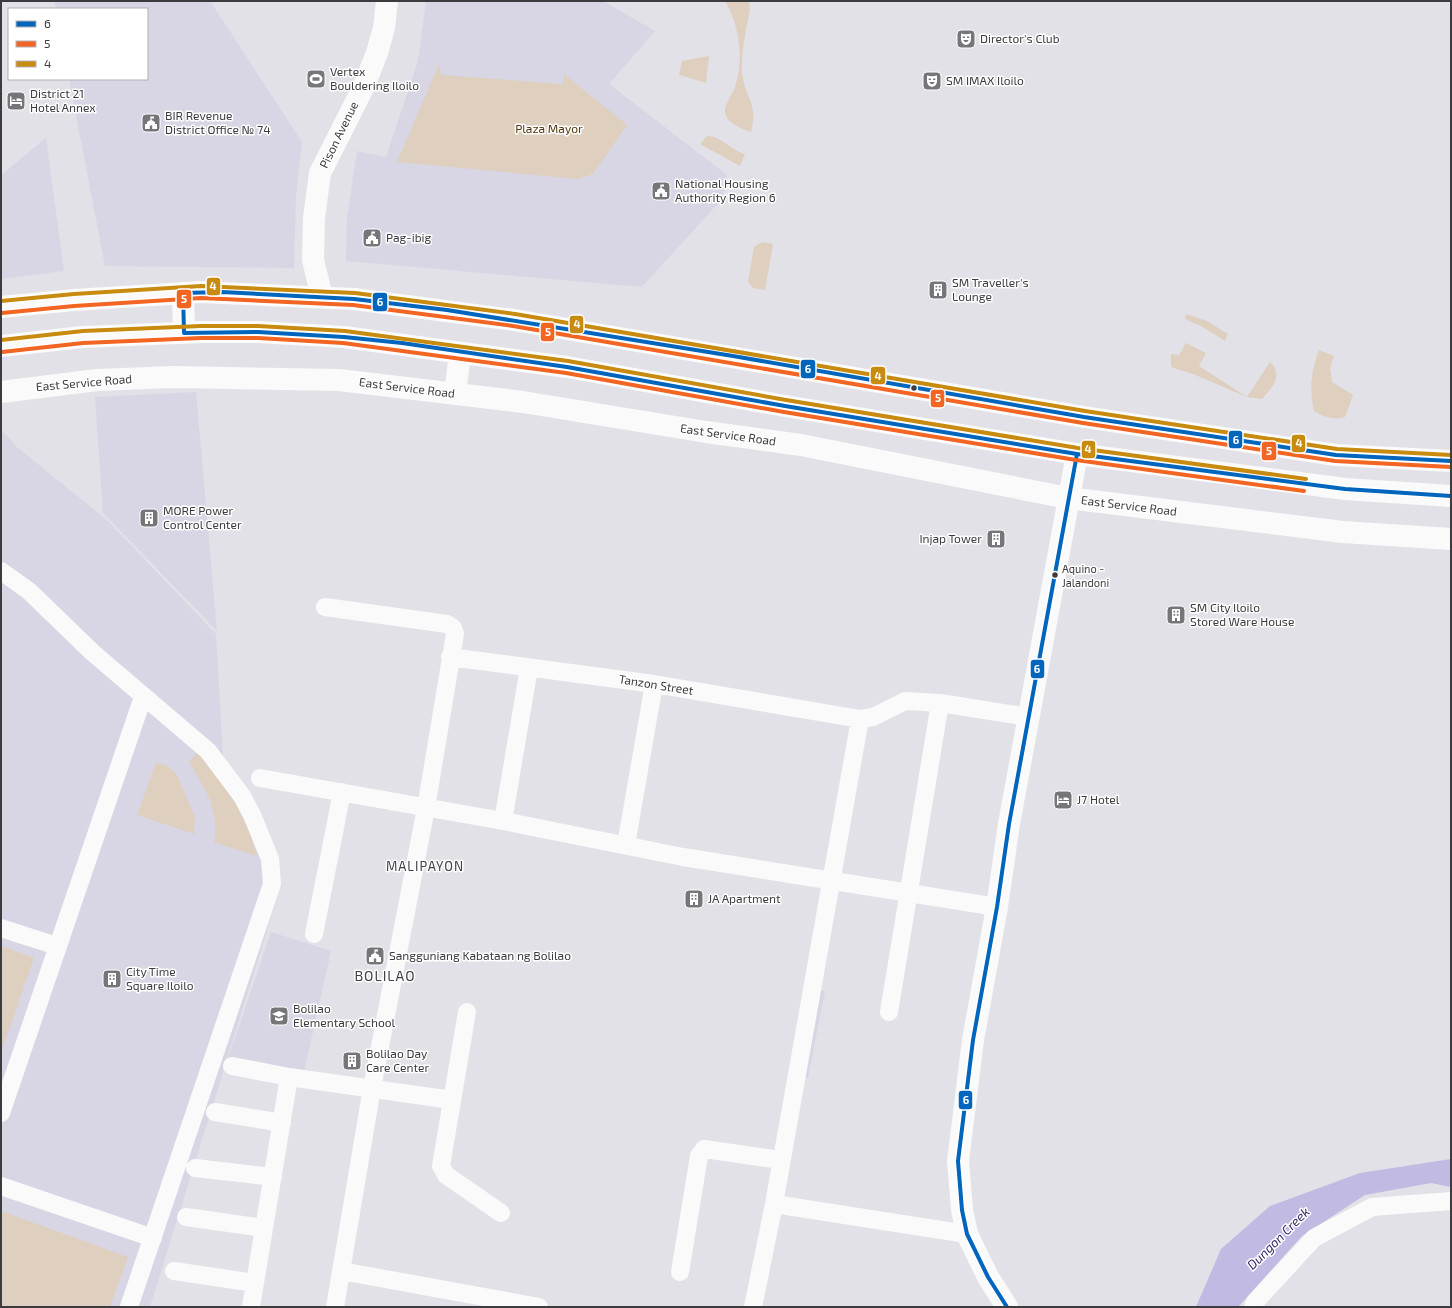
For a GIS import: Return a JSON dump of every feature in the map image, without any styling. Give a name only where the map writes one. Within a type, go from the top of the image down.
[{"type":"main road","name":"Pison Avenue","points":[[322,297],[313,260],[314,218],[320,173],[364,86],[377,53],[384,28],[387,1]]},
{"type":"main road","points":[[1,307],[183,293],[222,292],[354,299],[514,320],[1084,417],[1336,455],[1451,461]]},
{"type":"main road","points":[[183,293],[184,333]]},
{"type":"main road","points":[[1,346],[83,337],[184,333],[258,332],[344,337],[567,367],[785,406],[1077,454],[1345,489],[1451,496]]},
{"type":"main road","points":[[455,394],[460,353]]},
{"type":"main road","name":"East Service Road","points":[[1,392],[97,380],[186,376],[339,380],[531,403],[706,432],[801,445],[1068,498],[1343,532],[1451,539]]},
{"type":"main road","points":[[1007,1307],[988,1277],[966,1234],[962,1210],[958,1161],[973,1040],[997,907],[1028,718],[1077,454]]},
{"type":"street","points":[[1,571],[29,591],[92,652],[208,751],[242,796],[270,859],[273,876],[270,892],[129,1307]]},
{"type":"street","points":[[325,607],[447,624],[453,628],[455,634],[426,808],[372,1088],[335,1307]]},
{"type":"street","name":"Tanzon Street","points":[[450,657],[654,684],[860,719]]},
{"type":"street","points":[[503,821],[529,668]]},
{"type":"street","points":[[626,845],[654,684]]},
{"type":"street","points":[[1,1113],[57,946],[144,697]]},
{"type":"street","points":[[753,1307],[774,1204],[860,719],[873,717],[905,701],[940,703],[1028,718]]},
{"type":"street","points":[[889,1012],[940,703]]},
{"type":"street","points":[[260,778],[503,821],[683,857],[997,907]]},
{"type":"street","points":[[314,934],[342,792]]},
{"type":"street","points":[[1,928],[57,946]]},
{"type":"street","points":[[466,1012],[440,1166],[446,1175],[501,1213]]},
{"type":"street","points":[[232,1066],[452,1100]]},
{"type":"street","points":[[251,1307],[289,1076]]},
{"type":"street","points":[[215,1112],[282,1123]]},
{"type":"street","points":[[680,1272],[699,1156],[704,1149],[781,1160]]},
{"type":"street","points":[[195,1168],[273,1177]]},
{"type":"street","points":[[1,1186],[153,1238]]},
{"type":"street","points":[[1253,1307],[1255,1302],[1314,1238],[1372,1207],[1451,1201]]},
{"type":"street","points":[[774,1204],[966,1234]]},
{"type":"street","points":[[186,1217],[264,1228]]},
{"type":"street","points":[[174,1270],[255,1283]]},
{"type":"street","points":[[341,1271],[539,1307]]},
{"type":"shaded area","points":[[54,1],[210,1],[302,142],[296,196],[294,268],[105,266],[69,80],[148,80],[148,8],[56,8]]},
{"type":"shaded area","points":[[426,1],[603,1],[655,31],[609,84],[727,175],[723,198],[642,287],[346,261],[347,218],[357,151],[386,157],[418,61]]},
{"type":"shaded area","points":[[46,138],[64,271],[1,279],[1,175]]},
{"type":"shaded area","points":[[196,392],[217,631],[103,513],[95,397]]},
{"type":"shaded area","points":[[1,429],[17,447],[108,521],[216,634],[223,756],[256,819],[281,886],[150,1307],[1,1307]]},
{"type":"shaded area","name":"Bolilao Elementary School","points":[[271,932],[331,951],[303,1076],[228,1059]]},
{"type":"shaded area","points":[[817,990],[825,991],[808,1078],[801,1075]]},
{"type":"green space","points":[[725,1],[749,1],[750,10],[743,48],[742,72],[745,88],[752,107],[753,122],[751,132],[732,123],[725,113],[728,100],[735,87],[738,76],[740,54],[734,21]]},
{"type":"green space","points":[[709,56],[706,83],[679,75],[682,61]]},
{"type":"green space","name":"Plaza Mayor","points":[[439,64],[441,75],[563,84],[564,74],[627,125],[593,174],[578,179],[397,162]]},
{"type":"green space","points":[[707,136],[712,136],[721,140],[745,154],[740,166],[700,144]]},
{"type":"green space","points":[[762,242],[773,244],[765,290],[753,288],[748,282],[754,247]]},
{"type":"green space","points":[[1186,314],[1205,320],[1228,334],[1225,341],[1201,326],[1185,319]]},
{"type":"green space","points":[[1186,343],[1206,353],[1199,366],[1247,397],[1193,374],[1171,367],[1171,354],[1179,355]]},
{"type":"green space","points":[[1319,350],[1334,356],[1330,368],[1332,382],[1353,395],[1345,417],[1329,417],[1314,411],[1311,388],[1314,365]]},
{"type":"green space","points":[[1270,362],[1276,372],[1273,386],[1262,399],[1247,397]]},
{"type":"green space","points":[[199,751],[235,803],[249,829],[257,856],[214,842],[215,820],[210,800],[189,762]]},
{"type":"green space","points":[[156,763],[166,765],[176,773],[195,817],[194,834],[137,815]]},
{"type":"green space","points":[[1,946],[34,958],[1,1053]]},
{"type":"green space","points":[[1,1211],[128,1257],[110,1307],[1,1307]]},
{"type":"water","name":"Dungon Creek","points":[[1451,1159],[1451,1187],[1431,1183],[1365,1195],[1302,1236],[1238,1307],[1196,1307],[1221,1249],[1270,1206],[1360,1173]]},
{"type":"transit line","name":"4","points":[[1,301],[74,294],[201,286],[355,293],[515,314],[1085,411],[1337,449],[1451,455]]},
{"type":"transit line","name":"6","points":[[1451,461],[1336,455],[1084,417],[733,356],[447,310],[354,299],[222,292],[183,293],[184,333],[258,332],[344,337],[402,343],[567,367],[785,406],[1077,454],[1345,489],[1451,496]]},
{"type":"transit line","name":"5","points":[[2,313],[74,306],[201,298],[353,305],[513,326],[1083,423],[1335,461],[1451,467]]},
{"type":"transit line","name":"4","points":[[1,340],[83,331],[201,326],[258,326],[345,331],[568,361],[786,400],[1078,448],[1306,479]]},
{"type":"transit line","name":"5","points":[[2,352],[83,343],[201,338],[258,338],[343,343],[566,373],[784,412],[1076,460],[1304,491]]},
{"type":"transit line","name":"6","points":[[1007,1307],[988,1277],[967,1234],[962,1210],[958,1161],[973,1040],[997,907],[1009,824],[1077,454]]},
{"type":"place","name":"Director's Club","points":[[966,39]]},
{"type":"place","name":"Vertex Bouldering Iloilo","points":[[316,79]]},
{"type":"place","name":"SM IMAX Iloilo","points":[[932,81]]},
{"type":"place","name":"District 21 Hotel Annex","points":[[16,101]]},
{"type":"place","name":"BIR Revenue District Office № 74","points":[[151,123]]},
{"type":"place","name":"National Housing Authority Region 6","points":[[661,191]]},
{"type":"place","name":"Pag-ibig","points":[[372,238]]},
{"type":"place","name":"SM Traveller's Lounge","points":[[938,290]]},
{"type":"place","name":"MORE Power Control Center","points":[[149,518]]},
{"type":"place","name":"Injap Tower","points":[[996,539]]},
{"type":"place","name":"Aquino - Jalandoni","points":[[1055,575]]},
{"type":"place","name":"SM City Iloilo Stored Ware House","points":[[1176,615]]},
{"type":"place","name":"J7 Hotel","points":[[1063,800]]},
{"type":"place","name":"JA Apartment","points":[[694,899]]},
{"type":"place","name":"Sangguniang Kabataan ng Bolilao","points":[[375,956]]},
{"type":"place","name":"City Time Square Iloilo","points":[[112,979]]},
{"type":"place","name":"Bolilao Elementary School","points":[[279,1016]]},
{"type":"place","name":"Bolilao Day Care Center","points":[[352,1061]]},
{"type":"district","name":"MALIPAYON","points":[[425,866]]},
{"type":"district","name":"BOLILAO","points":[[385,976]]}]
